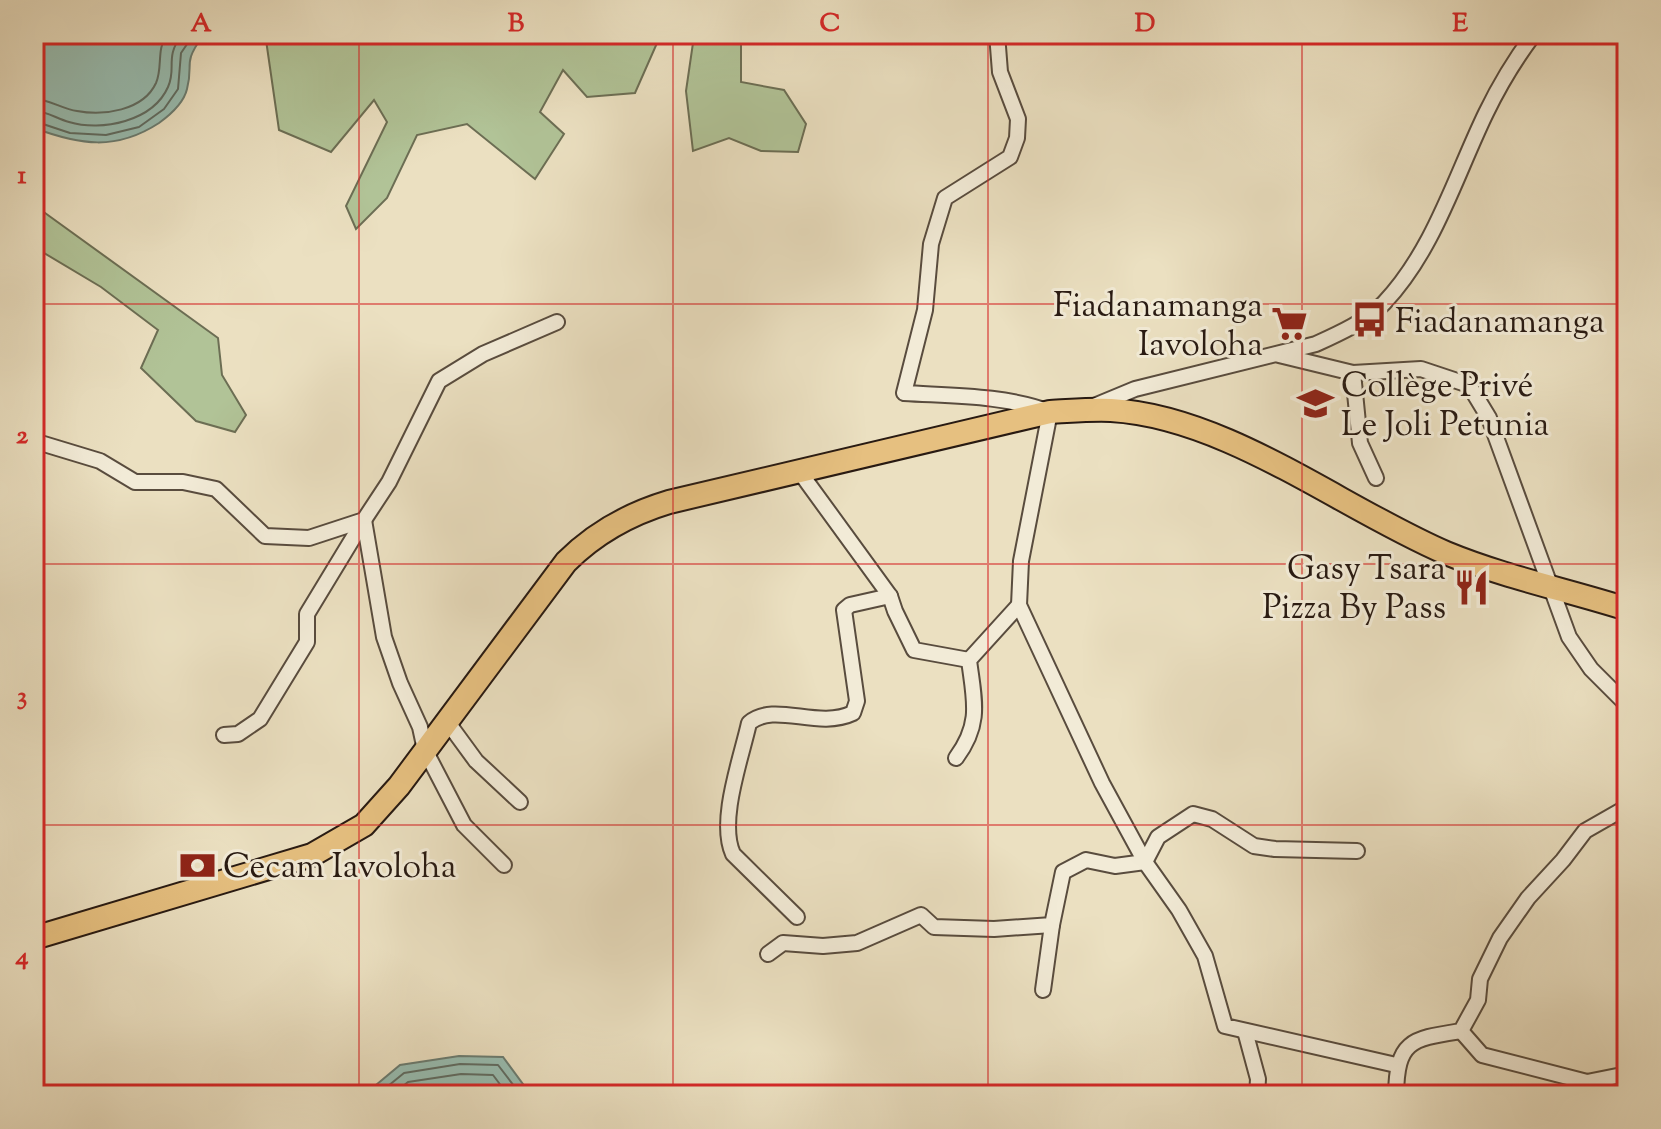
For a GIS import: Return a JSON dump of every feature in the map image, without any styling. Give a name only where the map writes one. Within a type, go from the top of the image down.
[{"type":"main road","points":[[34,938],[266,871],[312,855],[364,825],[383,806],[550,581],[584,544],[605,529],[646,509],[1050,412],[1114,410],[1162,419],[1249,450],[1448,553],[1627,609]]},
{"type":"main road","points":[[1562,589],[1627,601]]},
{"type":"street","points":[[997,34],[1000,72],[1018,119],[1017,138],[1010,157],[945,198],[931,244],[925,310],[904,393],[1025,403],[1050,412],[1021,561],[1019,605],[1102,783],[1145,862],[1179,910],[1205,956],[1225,1026],[1396,1065]]},
{"type":"street","points":[[1086,409],[1135,389],[1316,344],[1343,331],[1385,303],[1420,253],[1447,202],[1487,111],[1520,52],[1534,34]]},
{"type":"street","points":[[224,735],[238,734],[260,719],[307,642],[307,614],[389,482],[439,381],[483,354],[557,322]]},
{"type":"street","points":[[1278,355],[1353,373],[1421,369],[1469,385],[1489,418],[1562,589],[1569,637],[1591,669],[1627,705]]},
{"type":"street","points":[[1353,373],[1360,443],[1376,478]]},
{"type":"street","points":[[34,441],[100,461],[135,482],[183,482],[216,489],[265,536],[309,538],[364,520]]},
{"type":"street","points":[[799,471],[890,596],[914,650],[969,660]]},
{"type":"street","points":[[364,520],[384,637],[420,727],[425,750],[464,825],[504,865]]},
{"type":"street","points":[[797,917],[733,854],[727,841],[728,819],[749,723],[758,716],[773,713],[818,720],[843,718],[853,713],[857,701],[844,610],[850,605],[890,596]]},
{"type":"street","points":[[956,758],[970,740],[975,716],[969,660],[1019,605]]},
{"type":"street","points":[[446,720],[476,761],[520,802]]},
{"type":"street","points":[[1461,1031],[1478,1000],[1480,979],[1500,938],[1528,898],[1585,831],[1627,807]]},
{"type":"street","points":[[1145,862],[1158,837],[1193,814],[1212,819],[1254,846],[1357,851]]},
{"type":"street","points":[[1043,990],[1063,872],[1086,860],[1115,866],[1145,862]]},
{"type":"street","points":[[768,954],[783,943],[823,946],[857,943],[921,915],[934,927],[994,929],[1052,925]]},
{"type":"street","points":[[1245,1031],[1258,1079],[1257,1095]]},
{"type":"street","points":[[1396,1095],[1396,1065],[1408,1046],[1425,1037],[1461,1031]]},
{"type":"street","points":[[1461,1031],[1482,1055],[1587,1082],[1627,1074]]},
{"type":"green space","points":[[278,34],[661,34],[635,93],[587,97],[563,70],[540,112],[564,134],[535,179],[467,124],[417,135],[387,198],[356,229],[346,206],[387,122],[374,100],[331,152],[279,130],[266,40]]},
{"type":"green space","points":[[661,34],[744,34],[741,41],[741,82],[784,90],[806,124],[798,152],[761,151],[729,138],[693,151],[686,91],[693,43]]},
{"type":"green space","points":[[34,205],[218,338],[222,375],[246,415],[235,432],[196,421],[141,368],[158,330],[101,287],[34,247]]},
{"type":"water","points":[[34,34],[218,34],[202,37],[196,46],[190,59],[185,94],[168,116],[128,138],[98,142],[67,138],[34,128]]},
{"type":"water","points":[[459,1056],[503,1057],[531,1095],[364,1095],[400,1065]]},
{"type":"place","name":"Fiadanamanga","points":[[1369,320]]},
{"type":"place","name":"Fiadanamanga Iavoloha","points":[[1289,324]]},
{"type":"place","name":"Collège Privé Le Joli Petunia","points":[[1315,404]]},
{"type":"place","name":"Gasy Tsara Pizza By Pass","points":[[1472,587]]},
{"type":"place","name":"Cecam Iavoloha","points":[[197,865]]}]
